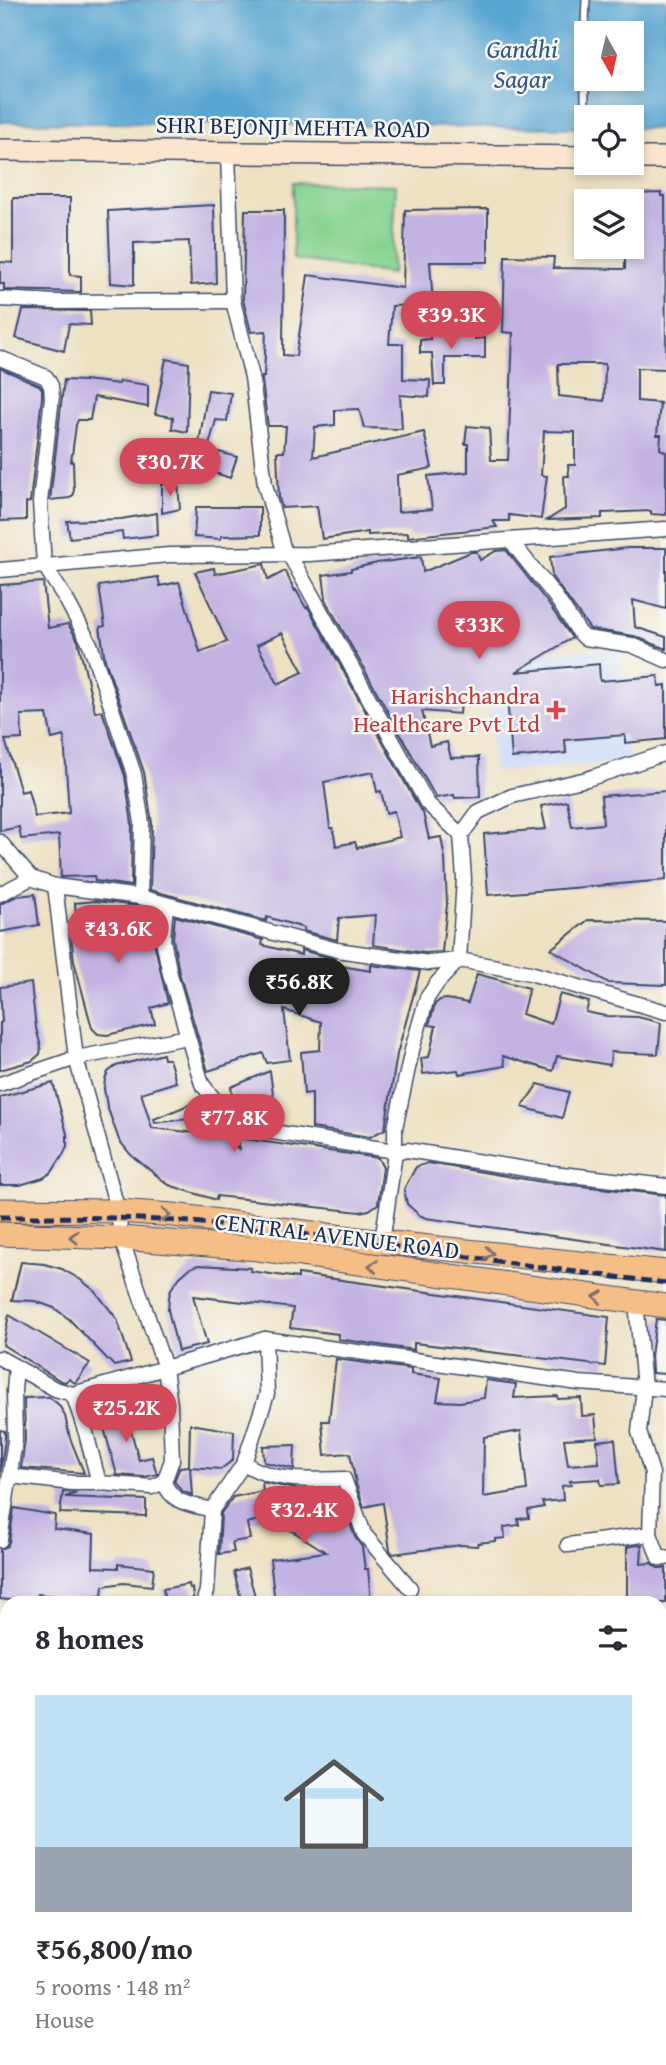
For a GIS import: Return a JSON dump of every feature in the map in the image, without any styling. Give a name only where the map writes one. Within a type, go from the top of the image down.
[{"type":"main road","name":"SHRI BEJONJI MEHTA ROAD","points":[[0,150],[574,157]]},
{"type":"main road","points":[[644,158],[666,158]]},
{"type":"main road","name":"CENTRAL AVENUE ROAD","points":[[0,1210],[118,1211],[173,1215],[382,1242],[666,1272]]},
{"type":"main road","name":"CENTRAL AVENUE ROAD","points":[[0,1234],[121,1238],[258,1249],[666,1306]]},
{"type":"street","points":[[228,153],[233,301],[252,377],[265,485],[287,554],[427,803],[461,835]]},
{"type":"street","points":[[0,299],[55,302],[233,301]]},
{"type":"street","points":[[0,358],[46,377],[51,386],[40,502],[44,565],[90,644],[134,774],[142,823],[141,897]]},
{"type":"street","points":[[0,570],[169,555],[287,554],[666,529]]},
{"type":"street","points":[[510,540],[584,638],[632,645],[666,660]]},
{"type":"street","points":[[382,1242],[395,1152],[395,1128],[412,1050],[428,998],[438,982],[459,961],[464,880],[461,835],[478,812],[512,796],[587,779],[666,753]]},
{"type":"street","points":[[0,842],[31,878],[55,886],[141,897],[337,950],[429,963],[459,961],[530,973],[666,1012]]},
{"type":"street","points":[[0,894],[31,878]]},
{"type":"street","points":[[55,886],[76,1058],[118,1211],[121,1238],[165,1368],[170,1405],[172,1460],[164,1482],[173,1498],[212,1510]]},
{"type":"street","points":[[166,905],[163,940],[170,974],[202,1084],[225,1113],[247,1128],[395,1152],[407,1150],[544,1172],[666,1186]]},
{"type":"street","points":[[0,1084],[76,1058],[188,1037]]},
{"type":"street","points":[[636,1302],[644,1387],[639,1432],[652,1474],[650,1534],[659,1558],[666,1558]]},
{"type":"street","points":[[205,1596],[212,1510],[244,1463],[267,1394],[265,1339]]},
{"type":"street","points":[[0,1358],[55,1390],[73,1394],[265,1339],[579,1383],[666,1389]]},
{"type":"street","points":[[0,1540],[15,1440],[7,1394],[16,1367]]},
{"type":"street","points":[[73,1394],[99,1483]]},
{"type":"street","points":[[244,1463],[255,1470],[292,1480],[344,1479],[364,1534],[410,1588]]},
{"type":"street","points":[[10,1476],[152,1488],[164,1482]]},
{"type":"street","points":[[568,1545],[650,1534]]},
{"type":"lane","points":[[585,105],[586,0]]},
{"type":"shaded area","name":"Harishchandra Healthcare Pvt Ltd","points":[[619,648],[628,762],[494,772],[485,658]]},
{"type":"green space","points":[[293,183],[396,185],[392,274],[293,259]]},
{"type":"water","name":"Gandhi Sagar","points":[[0,0],[666,0],[666,129],[644,128],[644,105],[574,105],[574,128],[0,122]]},
{"type":"building","points":[[661,193],[661,196],[665,196],[666,369],[637,368],[637,401],[660,403],[657,435],[661,435],[660,449],[666,452],[666,515],[651,514],[651,511],[602,513],[602,518],[547,520],[565,509],[564,476],[569,476],[568,465],[575,465],[575,432],[544,431],[541,475],[547,476],[541,519],[509,515],[509,521],[493,521],[497,527],[408,537],[408,533],[368,535],[368,532],[322,539],[317,506],[282,508],[277,452],[284,452],[286,426],[268,426],[262,381],[266,331],[251,332],[243,300],[245,210],[284,210],[283,355],[296,356],[308,275],[403,288],[405,210],[488,209],[488,262],[430,262],[433,304],[392,306],[389,344],[403,344],[403,379],[430,380],[429,397],[400,395],[402,429],[364,428],[359,409],[335,410],[335,425],[315,427],[313,457],[424,432],[432,468],[397,475],[398,512],[432,509],[428,476],[468,472],[468,444],[465,444],[467,426],[489,428],[491,460],[508,460],[513,333],[503,332],[505,256],[554,257],[553,268],[625,269],[625,259],[644,259],[644,194]],"holes":[[[558,364],[605,364],[604,401],[559,396]]]},
{"type":"building","points":[[13,198],[70,198],[70,275],[81,276],[81,292],[4,290],[4,284],[0,284],[0,262],[13,263]]},
{"type":"building","points":[[214,205],[216,283],[191,285],[189,241],[134,243],[134,285],[111,283],[108,211]]},
{"type":"building","points":[[23,310],[90,311],[91,325],[69,324],[64,351],[16,338]]},
{"type":"building","points":[[430,334],[475,334],[475,339],[485,338],[485,358],[445,358],[445,385],[434,385],[432,353],[420,353],[420,340],[430,339]]},
{"type":"building","points":[[166,359],[189,363],[187,432],[172,429],[173,417],[155,414]]},
{"type":"building","points":[[0,368],[39,385],[42,389],[26,520],[0,521]]},
{"type":"building","points":[[64,380],[119,384],[120,381],[148,385],[148,407],[94,397],[90,420],[78,420],[76,425],[71,462],[74,494],[70,498],[50,500]]},
{"type":"building","points":[[208,390],[231,393],[227,421],[216,420],[208,449],[237,457],[230,478],[191,465],[194,442],[199,443]]},
{"type":"building","points":[[178,483],[180,509],[162,513],[162,484]]},
{"type":"building","points":[[196,507],[260,507],[260,535],[221,536],[221,539],[194,537]]},
{"type":"building","points":[[157,513],[158,535],[123,539],[122,532],[70,538],[67,521],[121,519]]},
{"type":"building","points":[[628,548],[666,548],[666,609],[633,600],[635,627],[666,637],[666,649],[634,636],[590,629],[552,577],[550,557]]},
{"type":"building","points":[[506,550],[572,638],[516,672],[599,664],[600,681],[658,676],[659,686],[666,685],[666,739],[625,743],[625,735],[565,740],[566,753],[512,758],[507,696],[461,701],[460,714],[422,711],[430,746],[447,742],[451,758],[479,757],[480,797],[455,798],[454,795],[436,798],[325,599],[323,575],[421,557],[423,572],[471,552],[477,552],[480,560],[496,551]]},
{"type":"building","points":[[264,564],[268,580],[285,571],[295,591],[306,608],[308,607],[423,813],[429,839],[441,837],[447,904],[442,952],[425,953],[373,945],[375,915],[339,918],[337,940],[267,917],[266,921],[150,890],[152,823],[144,772],[105,660],[100,627],[105,626],[99,586],[158,577],[160,586],[179,582],[200,652],[227,642],[195,572],[214,568],[215,574]],"holes":[[[282,633],[303,672],[278,684],[257,645]],[[373,772],[377,792],[381,791],[386,813],[394,811],[400,837],[357,848],[355,842],[336,846],[333,828],[330,828],[324,782]]]},
{"type":"building","points":[[43,582],[48,628],[68,624],[78,641],[95,712],[102,711],[125,776],[132,824],[131,886],[95,881],[94,876],[61,877],[59,835],[21,839],[19,827],[0,831],[0,585]],"holes":[[[47,714],[52,739],[64,736],[69,813],[35,817],[28,790],[21,792],[5,740],[22,739],[21,715]]]},
{"type":"building","points":[[666,791],[666,880],[488,895],[484,834],[546,829],[541,806],[567,801],[572,827],[603,824],[601,796]]},
{"type":"building","points":[[35,894],[39,925],[0,932],[0,904],[17,896]]},
{"type":"building","points":[[95,901],[156,911],[154,942],[168,1003],[151,1008],[155,1024],[107,1035],[98,1034],[92,1028],[74,961],[71,935],[77,935],[75,903]]},
{"type":"building","points":[[175,916],[263,940],[262,945],[301,955],[301,950],[335,959],[335,965],[371,971],[371,965],[420,971],[397,1054],[385,1129],[370,1137],[312,1128],[312,1093],[304,1094],[301,1052],[320,1050],[321,1022],[284,1010],[290,1060],[267,1063],[263,1053],[208,1071],[179,972],[173,939]]},
{"type":"building","points":[[588,920],[666,921],[666,985],[609,983],[551,949]]},
{"type":"building","points":[[477,974],[529,988],[522,1014],[551,1024],[560,994],[589,1002],[586,1012],[605,1016],[638,1017],[661,1023],[658,1054],[611,1052],[610,1065],[557,1056],[553,1071],[503,1056],[505,1066],[459,1074],[458,1070],[423,1074],[421,1058],[429,1057],[436,1026],[429,1025],[435,1004],[446,999],[468,1003]]},
{"type":"building","points":[[31,983],[40,1054],[32,1061],[0,1070],[0,987]]},
{"type":"building","points":[[163,1054],[164,1059],[169,1059],[176,1082],[141,1093],[152,1128],[225,1136],[239,1150],[238,1138],[378,1158],[383,1168],[378,1204],[360,1212],[217,1196],[216,1200],[169,1185],[131,1155],[119,1140],[104,1089],[108,1072],[116,1066]]},
{"type":"building","points":[[270,1071],[275,1109],[253,1111],[253,1105],[234,1107],[231,1087]]},
{"type":"building","points":[[53,1083],[67,1134],[64,1153],[52,1172],[43,1178],[20,1185],[0,1185],[0,1097]]},
{"type":"building","points":[[538,1084],[569,1092],[562,1118],[522,1107]]},
{"type":"building","points":[[191,1104],[205,1117],[155,1123],[154,1119]]},
{"type":"building","points":[[428,1163],[543,1182],[666,1195],[666,1252],[426,1218],[407,1204],[404,1189],[416,1167]]},
{"type":"building","points":[[21,1262],[62,1269],[95,1291],[117,1319],[131,1362],[114,1366],[69,1319],[54,1308],[35,1301],[12,1300]]},
{"type":"building","points":[[198,1265],[251,1268],[250,1271],[298,1278],[298,1274],[609,1317],[605,1366],[414,1343],[414,1350],[338,1339],[338,1334],[290,1328],[293,1308],[193,1296],[207,1344],[178,1351],[168,1310],[169,1297],[171,1289],[180,1277]]},
{"type":"building","points":[[9,1315],[90,1363],[75,1383],[69,1379],[61,1381],[3,1345]]},
{"type":"building","points":[[656,1319],[666,1320],[666,1374],[652,1373],[651,1356]]},
{"type":"building","points":[[336,1359],[411,1369],[411,1374],[441,1378],[437,1401],[460,1402],[484,1398],[486,1380],[516,1384],[514,1398],[581,1398],[582,1416],[595,1415],[597,1437],[564,1439],[568,1465],[599,1463],[597,1441],[615,1439],[619,1484],[601,1485],[600,1479],[570,1481],[571,1485],[562,1486],[563,1500],[542,1502],[544,1507],[528,1510],[529,1518],[518,1519],[519,1525],[504,1527],[505,1538],[495,1539],[496,1541],[478,1543],[477,1546],[461,1545],[393,1554],[390,1550],[383,1503],[364,1507],[350,1453],[325,1455],[322,1421],[329,1421]],"holes":[[[521,1431],[527,1490],[483,1497],[484,1437]]]},
{"type":"building","points":[[49,1397],[59,1405],[65,1416],[70,1438],[84,1473],[21,1468],[25,1440],[24,1398]]},
{"type":"building","points":[[139,1407],[143,1424],[130,1427],[139,1460],[152,1457],[157,1474],[145,1477],[117,1475],[101,1417]]},
{"type":"building","points":[[190,1424],[234,1431],[233,1460],[221,1469],[190,1467],[192,1495],[182,1491],[174,1481],[180,1467],[189,1466]]},
{"type":"building","points":[[0,1430],[5,1431],[5,1439],[0,1473]]},
{"type":"building","points":[[295,1445],[294,1469],[264,1462],[263,1446]]},
{"type":"building","points":[[262,1482],[296,1489],[301,1507],[340,1496],[355,1537],[362,1547],[365,1569],[368,1569],[370,1596],[274,1596],[270,1559],[326,1552],[270,1517],[247,1523],[250,1539],[232,1542],[234,1552],[219,1554],[221,1513],[233,1497],[263,1491]]},
{"type":"building","points":[[63,1492],[77,1493],[65,1497],[146,1500],[146,1516],[60,1513]]},
{"type":"building","points":[[14,1508],[55,1515],[54,1529],[94,1534],[93,1567],[118,1568],[118,1564],[154,1568],[152,1586],[123,1583],[103,1586],[102,1596],[0,1596],[0,1549],[9,1542]]},
{"type":"building","points":[[642,1546],[641,1564],[651,1563],[658,1568],[666,1568],[666,1596],[627,1596],[627,1547]]},
{"type":"building","points":[[247,1568],[255,1596],[240,1596],[234,1572]]},
{"type":"building","points":[[189,1584],[193,1596],[164,1596],[163,1589]]},
{"type":"railway","points":[[0,1217],[80,1217],[213,1224],[666,1283]]},
{"type":"place","name":"Harishchandra Healthcare Pvt Ltd","points":[[556,710]]}]
